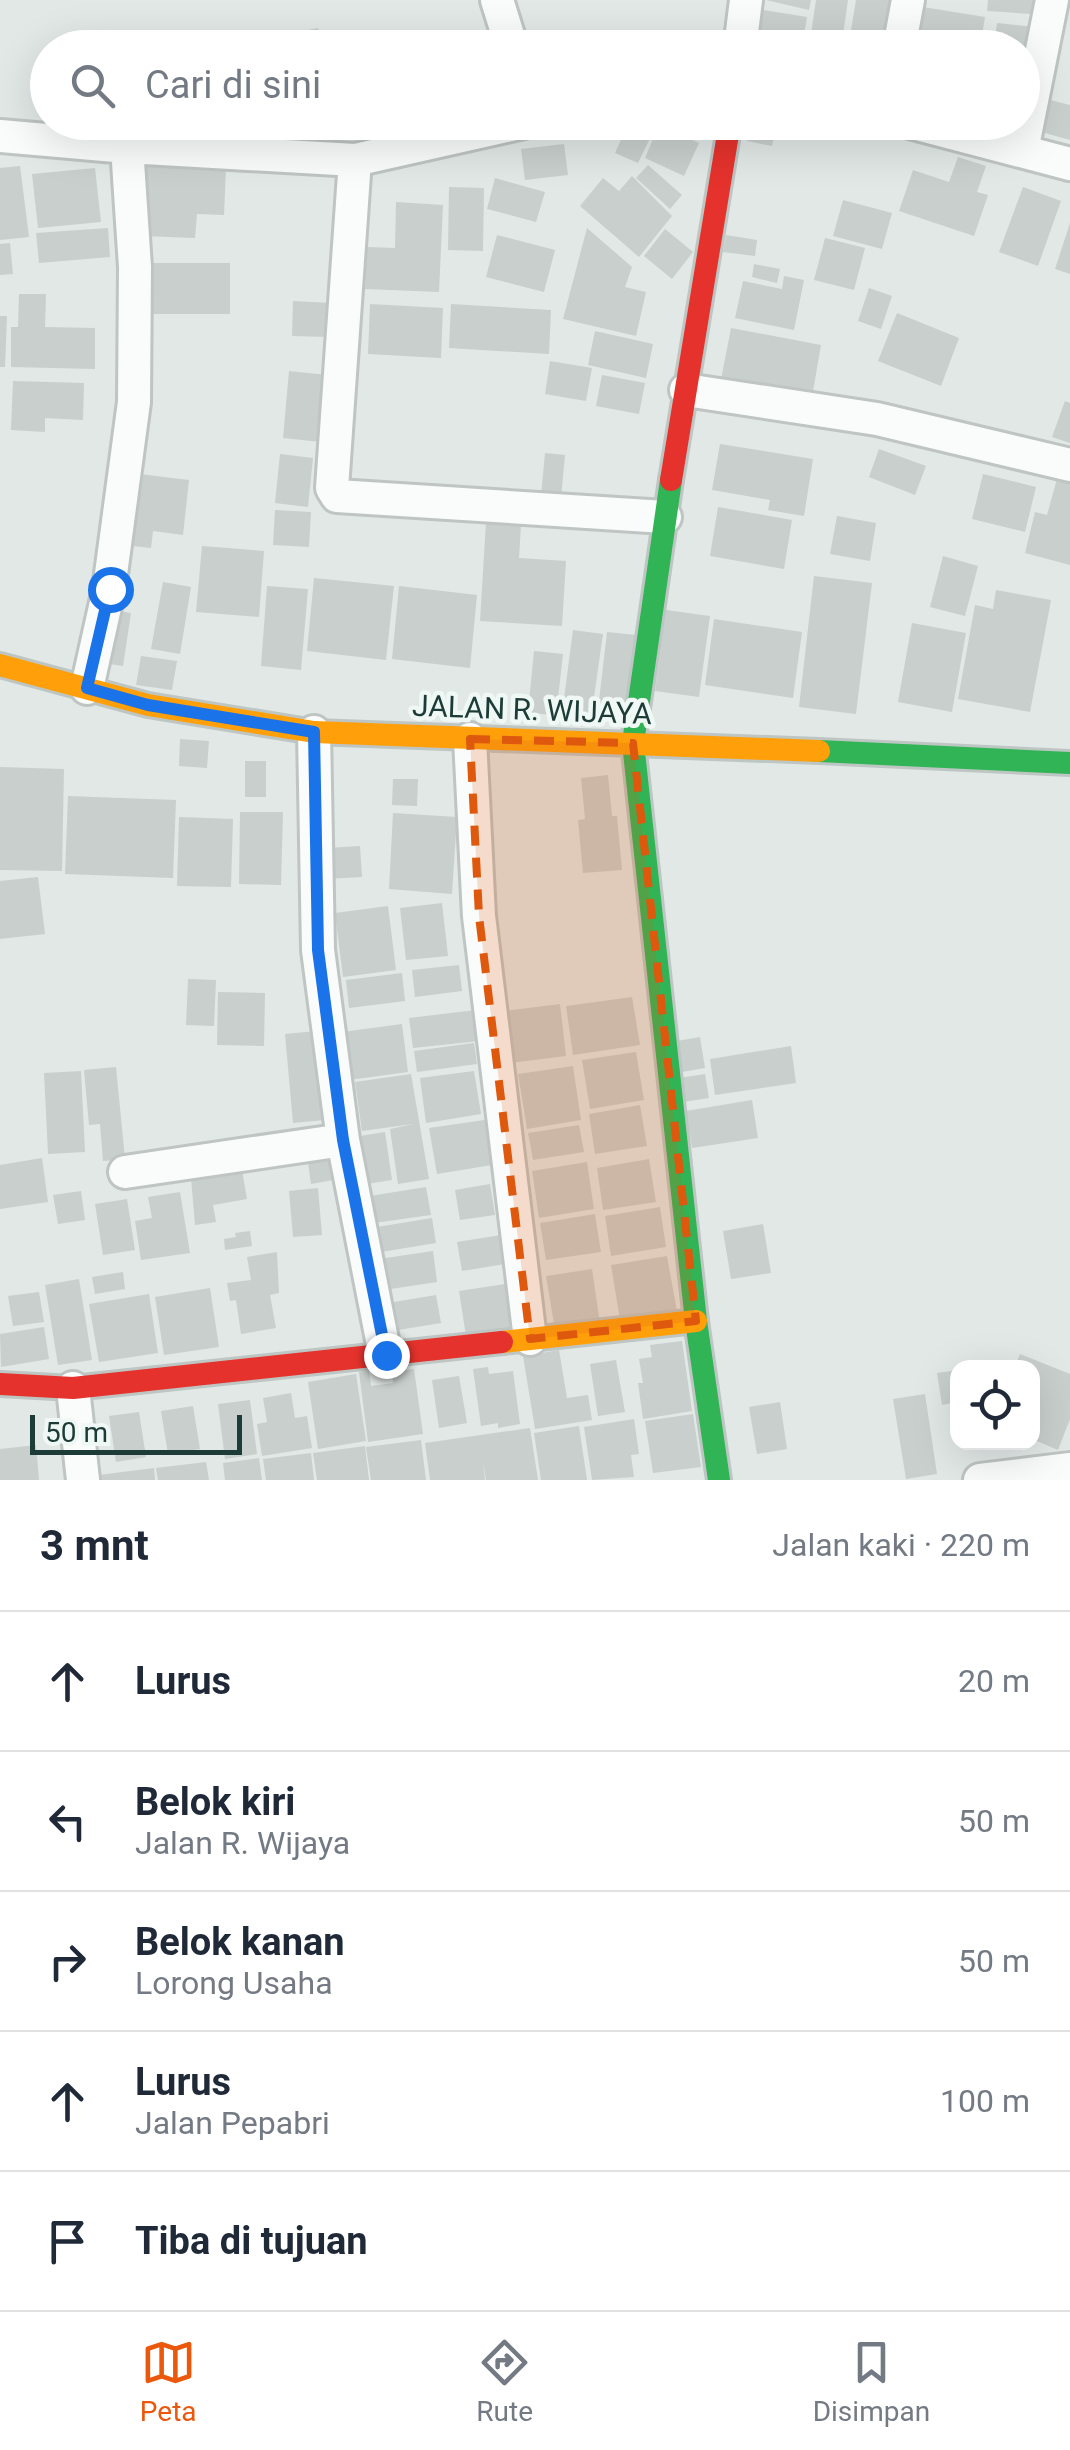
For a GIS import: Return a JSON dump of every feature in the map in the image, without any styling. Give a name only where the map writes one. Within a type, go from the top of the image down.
[{"type":"street","points":[[496,0],[506,30]]},
{"type":"street","points":[[742,30],[746,0]]},
{"type":"street","points":[[902,30],[908,0]]},
{"type":"street","points":[[1040,60],[1052,0]]},
{"type":"street","points":[[0,136],[30,139]]},
{"type":"street","points":[[47,140],[355,160],[444,140]]},
{"type":"street","points":[[719,1480],[696,1320],[633,743],[665,517],[727,140]]},
{"type":"street","points":[[980,140],[1070,164]]},
{"type":"street","points":[[1022,151],[1024,140]]},
{"type":"street","points":[[87,688],[110,589],[134,402],[135,267],[128,147]]},
{"type":"street","points":[[355,160],[332,488],[337,496],[665,517]]},
{"type":"street","points":[[686,390],[877,419],[1070,465]]},
{"type":"street","name":"JALAN R. WIJAYA","points":[[0,665],[148,705],[314,732],[1070,763]]},
{"type":"street","points":[[314,732],[318,950],[343,1140],[386,1355]]},
{"type":"street","points":[[470,739],[479,916],[530,1339]]},
{"type":"street","points":[[125,1172],[343,1140]]},
{"type":"street","points":[[0,1384],[73,1388],[696,1320]]},
{"type":"street","points":[[73,1388],[83,1480]]},
{"type":"street","points":[[980,1480],[1070,1469]]},
{"type":"highlighted area","points":[[470,739],[633,743],[696,1321],[530,1339],[479,916]]},
{"type":"building","points":[[766,0],[811,0],[809,10]]},
{"type":"building","points":[[816,0],[848,0],[844,30],[812,30]]},
{"type":"building","points":[[856,0],[896,0],[892,30],[851,30]]},
{"type":"building","points":[[988,0],[1047,0],[1047,15],[987,11]]},
{"type":"building","points":[[923,7],[985,17],[983,30],[919,30]]},
{"type":"building","points":[[757,9],[807,17],[805,30],[754,30]]},
{"type":"building","points":[[997,23],[1035,27],[1034,30],[996,30]]},
{"type":"building","points":[[1046,99],[1070,105],[1070,140],[1040,132]]},
{"type":"building","points":[[621,140],[649,140],[638,163],[615,153]]},
{"type":"building","points":[[653,140],[699,143],[684,176],[645,158]]},
{"type":"building","points":[[747,140],[773,140],[772,146]]},
{"type":"building","points":[[564,144],[568,175],[525,180],[521,149]]},
{"type":"building","points":[[958,157],[986,166],[977,192],[988,195],[974,236],[899,211],[913,170],[949,182]]},
{"type":"building","points":[[146,164],[226,168],[224,215],[197,214],[195,238],[142,236]]},
{"type":"building","points":[[648,165],[682,195],[670,209],[636,178]]},
{"type":"building","points":[[20,166],[29,237],[0,240],[0,168]]},
{"type":"building","points":[[95,168],[101,222],[38,228],[32,174]]},
{"type":"building","points":[[632,176],[672,216],[639,257],[580,206],[603,178],[619,191]]},
{"type":"building","points":[[495,178],[545,192],[536,222],[487,209]]},
{"type":"building","points":[[449,187],[484,188],[483,251],[448,250]]},
{"type":"building","points":[[1023,187],[1061,201],[1038,266],[999,252]]},
{"type":"building","points":[[843,200],[892,213],[882,249],[833,236]]},
{"type":"building","points":[[396,202],[443,205],[439,292],[365,289],[367,247],[395,248]]},
{"type":"building","points":[[1070,223],[1070,274],[1055,269]]},
{"type":"building","points":[[108,228],[110,257],[39,263],[36,233]]},
{"type":"building","points":[[587,228],[632,267],[625,287],[646,292],[636,336],[563,319]]},
{"type":"building","points":[[665,229],[693,252],[672,279],[644,256]]},
{"type":"building","points":[[497,235],[555,250],[544,292],[486,277]]},
{"type":"building","points":[[726,235],[757,240],[755,256],[723,252]]},
{"type":"building","points":[[825,238],[865,248],[854,290],[814,280]]},
{"type":"building","points":[[10,243],[13,274],[0,275],[0,244]]},
{"type":"building","points":[[152,263],[230,263],[230,314],[152,314]]},
{"type":"building","points":[[754,264],[780,269],[777,283],[752,277]]},
{"type":"building","points":[[784,276],[804,280],[794,330],[735,318],[743,281],[782,289]]},
{"type":"building","points":[[869,288],[892,296],[881,329],[858,321]]},
{"type":"building","points":[[19,294],[46,294],[45,327],[95,328],[95,369],[11,367],[11,327],[18,327]]},
{"type":"building","points":[[293,301],[331,303],[329,337],[292,336]]},
{"type":"building","points":[[370,304],[443,308],[441,358],[368,354]]},
{"type":"building","points":[[451,304],[551,310],[549,354],[449,348]]},
{"type":"building","points":[[897,313],[959,338],[941,386],[878,361]]},
{"type":"building","points":[[0,316],[7,316],[5,367],[0,367]]},
{"type":"building","points":[[731,328],[821,345],[811,403],[720,385]]},
{"type":"building","points":[[595,331],[653,344],[646,378],[588,365]]},
{"type":"building","points":[[550,361],[592,368],[586,401],[545,394]]},
{"type":"building","points":[[289,371],[327,375],[321,442],[283,438]]},
{"type":"building","points":[[602,375],[645,383],[639,414],[596,406]]},
{"type":"building","points":[[13,381],[84,383],[83,420],[45,418],[45,432],[11,430]]},
{"type":"building","points":[[1065,401],[1070,403],[1070,443],[1052,437]]},
{"type":"building","points":[[720,444],[813,459],[804,516],[768,510],[770,500],[712,490]]},
{"type":"building","points":[[879,449],[926,466],[915,495],[869,477]]},
{"type":"building","points":[[545,453],[565,455],[561,498],[541,496]]},
{"type":"building","points":[[280,454],[313,458],[308,507],[275,503]]},
{"type":"building","points":[[131,473],[189,480],[183,535],[153,531],[151,548],[123,545]]},
{"type":"building","points":[[983,474],[1036,487],[1025,532],[972,519]]},
{"type":"building","points":[[1057,479],[1070,482],[1070,565],[1025,553],[1035,512],[1047,515]]},
{"type":"building","points":[[718,507],[792,520],[784,569],[710,556]]},
{"type":"building","points":[[275,510],[311,512],[309,547],[273,545]]},
{"type":"building","points":[[837,516],[876,523],[870,561],[830,554]]},
{"type":"building","points":[[486,522],[521,524],[519,558],[566,561],[562,626],[480,621]]},
{"type":"building","points":[[202,546],[264,551],[259,617],[196,612]]},
{"type":"building","points":[[943,556],[978,566],[965,616],[930,607]]},
{"type":"building","points":[[814,576],[872,583],[856,714],[799,707]]},
{"type":"building","points":[[314,578],[394,586],[386,660],[307,651]]},
{"type":"building","points":[[163,582],[191,587],[180,654],[151,649]]},
{"type":"building","points":[[267,586],[308,589],[301,670],[261,666]]},
{"type":"building","points":[[399,586],[477,595],[470,668],[392,659]]},
{"type":"building","points":[[996,590],[1051,600],[1030,712],[958,699],[975,605],[993,609]]},
{"type":"building","points":[[110,610],[131,613],[123,666],[103,663]]},
{"type":"building","points":[[666,610],[710,616],[699,697],[655,691]]},
{"type":"building","points":[[714,619],[802,632],[793,698],[705,685]]},
{"type":"building","points":[[912,623],[966,633],[952,712],[898,702]]},
{"type":"building","points":[[573,630],[603,634],[591,718],[562,714]]},
{"type":"building","points":[[607,632],[636,635],[627,722],[597,718]]},
{"type":"building","points":[[534,651],[563,654],[556,716],[528,712]]},
{"type":"building","points":[[141,656],[177,661],[172,690],[136,685]]},
{"type":"building","points":[[180,739],[209,741],[207,768],[179,766]]},
{"type":"building","points":[[245,761],[266,761],[266,797],[245,797]]},
{"type":"building","points":[[0,767],[64,769],[62,871],[0,870]]},
{"type":"building","points":[[608,775],[622,870],[583,873],[578,820],[585,819],[581,778]]},
{"type":"building","points":[[393,779],[418,779],[417,806],[392,805]]},
{"type":"building","points":[[68,796],[176,800],[173,878],[65,874]]},
{"type":"building","points":[[240,812],[283,812],[281,885],[239,884]]},
{"type":"building","points":[[393,813],[457,817],[452,894],[389,889]]},
{"type":"building","points":[[179,817],[233,819],[231,887],[177,886]]},
{"type":"building","points":[[360,846],[362,877],[327,879],[326,848]]},
{"type":"building","points":[[38,877],[45,934],[0,939],[0,881]]},
{"type":"building","points":[[442,903],[448,956],[406,960],[400,908]]},
{"type":"building","points":[[388,906],[396,970],[343,977],[335,913]]},
{"type":"building","points":[[459,965],[462,991],[415,997],[412,970]]},
{"type":"building","points":[[402,973],[405,1001],[349,1008],[346,980]]},
{"type":"building","points":[[188,979],[216,980],[214,1026],[186,1025]]},
{"type":"building","points":[[218,992],[265,993],[264,1046],[217,1045]]},
{"type":"building","points":[[632,997],[640,1045],[573,1055],[566,1006]]},
{"type":"building","points":[[560,1004],[566,1056],[510,1063],[504,1011]]},
{"type":"building","points":[[476,1010],[479,1041],[413,1048],[409,1018]]},
{"type":"building","points":[[402,1024],[408,1072],[349,1080],[342,1032]]},
{"type":"building","points":[[317,1031],[325,1120],[293,1123],[285,1034]]},
{"type":"building","points":[[700,1037],[705,1068],[682,1072],[677,1041]]},
{"type":"building","points":[[474,1043],[477,1064],[417,1072],[414,1051]]},
{"type":"building","points":[[791,1046],[796,1083],[715,1095],[710,1059]]},
{"type":"building","points":[[636,1052],[644,1100],[590,1109],[582,1060]]},
{"type":"building","points":[[573,1066],[581,1120],[527,1129],[518,1074]]},
{"type":"building","points":[[116,1067],[125,1159],[103,1161],[100,1124],[89,1125],[84,1070]]},
{"type":"building","points":[[81,1071],[85,1152],[48,1154],[44,1073]]},
{"type":"building","points":[[474,1071],[481,1114],[426,1123],[420,1078]]},
{"type":"building","points":[[411,1074],[429,1179],[398,1184],[390,1129],[413,1124],[362,1131],[355,1082]]},
{"type":"building","points":[[705,1074],[709,1098],[683,1102],[679,1078]]},
{"type":"building","points":[[752,1100],[758,1138],[692,1148],[686,1111]]},
{"type":"building","points":[[640,1105],[647,1146],[595,1154],[589,1114]]},
{"type":"building","points":[[491,1119],[498,1164],[437,1174],[429,1128]]},
{"type":"building","points":[[579,1125],[584,1152],[533,1160],[528,1133]]},
{"type":"building","points":[[385,1132],[392,1180],[367,1184],[360,1136]]},
{"type":"building","points":[[334,1152],[339,1179],[311,1184],[307,1156]]},
{"type":"building","points":[[42,1158],[48,1202],[0,1209],[0,1165]]},
{"type":"building","points":[[649,1159],[656,1202],[603,1210],[597,1168]]},
{"type":"building","points":[[587,1162],[594,1209],[539,1218],[532,1171]]},
{"type":"building","points":[[242,1170],[247,1199],[213,1205],[216,1222],[195,1225],[191,1178]]},
{"type":"building","points":[[490,1184],[495,1215],[460,1220],[455,1190]]},
{"type":"building","points":[[426,1187],[431,1215],[374,1223],[370,1196]]},
{"type":"building","points":[[318,1188],[322,1235],[293,1237],[289,1191]]},
{"type":"building","points":[[81,1191],[85,1220],[58,1224],[53,1195]]},
{"type":"building","points":[[180,1192],[190,1253],[141,1260],[135,1221],[152,1218],[148,1197]]},
{"type":"building","points":[[127,1199],[135,1250],[103,1255],[95,1204]]},
{"type":"building","points":[[660,1207],[666,1247],[611,1256],[605,1216]]},
{"type":"building","points":[[595,1214],[601,1252],[546,1260],[540,1223]]},
{"type":"building","points":[[432,1218],[436,1243],[381,1252],[377,1227]]},
{"type":"building","points":[[763,1224],[771,1273],[731,1279],[723,1231]]},
{"type":"building","points":[[250,1231],[252,1246],[225,1250],[224,1239]]},
{"type":"building","points":[[501,1235],[505,1264],[462,1271],[457,1242]]},
{"type":"building","points":[[433,1251],[437,1282],[384,1290],[379,1259]]},
{"type":"building","points":[[277,1252],[279,1293],[270,1295],[276,1328],[241,1334],[236,1300],[230,1301],[227,1283],[251,1280],[247,1257]]},
{"type":"building","points":[[667,1256],[677,1311],[620,1320],[611,1265]]},
{"type":"building","points":[[592,1269],[600,1323],[555,1330],[546,1276]]},
{"type":"building","points":[[123,1272],[125,1289],[95,1294],[92,1277]]},
{"type":"building","points":[[79,1279],[92,1360],[58,1365],[45,1285]]},
{"type":"building","points":[[505,1284],[512,1329],[466,1336],[459,1291]]},
{"type":"building","points":[[210,1288],[219,1347],[164,1355],[155,1297]]},
{"type":"building","points":[[39,1292],[44,1322],[13,1326],[8,1296]]},
{"type":"building","points":[[149,1294],[158,1353],[99,1362],[89,1304]]},
{"type":"building","points":[[436,1295],[441,1323],[392,1331],[388,1303]]},
{"type":"building","points":[[44,1327],[49,1359],[1,1367],[0,1334]]},
{"type":"building","points":[[682,1341],[692,1411],[643,1419],[639,1359],[652,1357],[650,1345]]},
{"type":"building","points":[[559,1350],[567,1398],[588,1395],[592,1420],[535,1429],[523,1356]]},
{"type":"building","points":[[616,1360],[625,1412],[598,1416],[590,1364]]},
{"type":"building","points":[[1040,1362],[1070,1374],[1070,1419],[1058,1450],[1040,1442]]},
{"type":"building","points":[[488,1367],[489,1374],[513,1371],[520,1424],[481,1426],[473,1369]]},
{"type":"building","points":[[414,1369],[423,1434],[368,1442],[359,1372],[369,1370],[371,1386],[393,1383],[392,1372]]},
{"type":"building","points":[[950,1371],[950,1404],[942,1405],[937,1373]]},
{"type":"building","points":[[356,1374],[366,1441],[318,1449],[308,1382]]},
{"type":"building","points":[[459,1376],[467,1423],[439,1428],[432,1380]]},
{"type":"building","points":[[291,1393],[295,1418],[307,1416],[312,1448],[262,1456],[257,1424],[267,1422],[263,1398]]},
{"type":"building","points":[[925,1394],[937,1474],[906,1479],[893,1399]]},
{"type":"building","points":[[250,1400],[257,1454],[225,1459],[218,1404]]},
{"type":"building","points":[[780,1402],[787,1449],[757,1454],[749,1407]]},
{"type":"building","points":[[193,1406],[200,1449],[168,1454],[161,1411]]},
{"type":"building","points":[[139,1412],[146,1457],[116,1462],[109,1416]]},
{"type":"building","points":[[693,1414],[701,1467],[653,1473],[645,1421]]},
{"type":"building","points":[[634,1419],[639,1454],[631,1455],[634,1477],[592,1480],[584,1427]]},
{"type":"building","points":[[579,1426],[587,1480],[541,1480],[534,1433]]},
{"type":"building","points":[[530,1428],[538,1480],[486,1480],[483,1462],[485,1480],[430,1480],[425,1443]]},
{"type":"building","points":[[421,1440],[426,1480],[371,1480],[366,1447]]},
{"type":"building","points":[[36,1445],[39,1480],[0,1480],[0,1449]]},
{"type":"building","points":[[365,1446],[369,1480],[317,1480],[313,1453]]},
{"type":"building","points":[[311,1453],[314,1480],[266,1480],[263,1459]]},
{"type":"building","points":[[259,1458],[262,1480],[225,1480],[223,1463]]},
{"type":"building","points":[[206,1462],[209,1480],[158,1480],[156,1468]]},
{"type":"building","points":[[154,1468],[155,1480],[91,1480],[91,1476]]},
{"type":"traffic: fast","points":[[671,480],[633,743],[696,1321],[719,1480]]},
{"type":"traffic: fast","points":[[819,751],[1070,763]]},
{"type":"traffic: slow","points":[[0,665],[148,705],[314,732],[819,751]]},
{"type":"traffic: slow","points":[[502,1342],[696,1321]]},
{"type":"traffic: jam","points":[[671,480],[727,140]]},
{"type":"traffic: jam","points":[[0,1384],[73,1388],[502,1342]]},
{"type":"route","points":[[110,589],[87,688],[148,705],[314,732],[318,950],[343,1140],[386,1355]]}]
